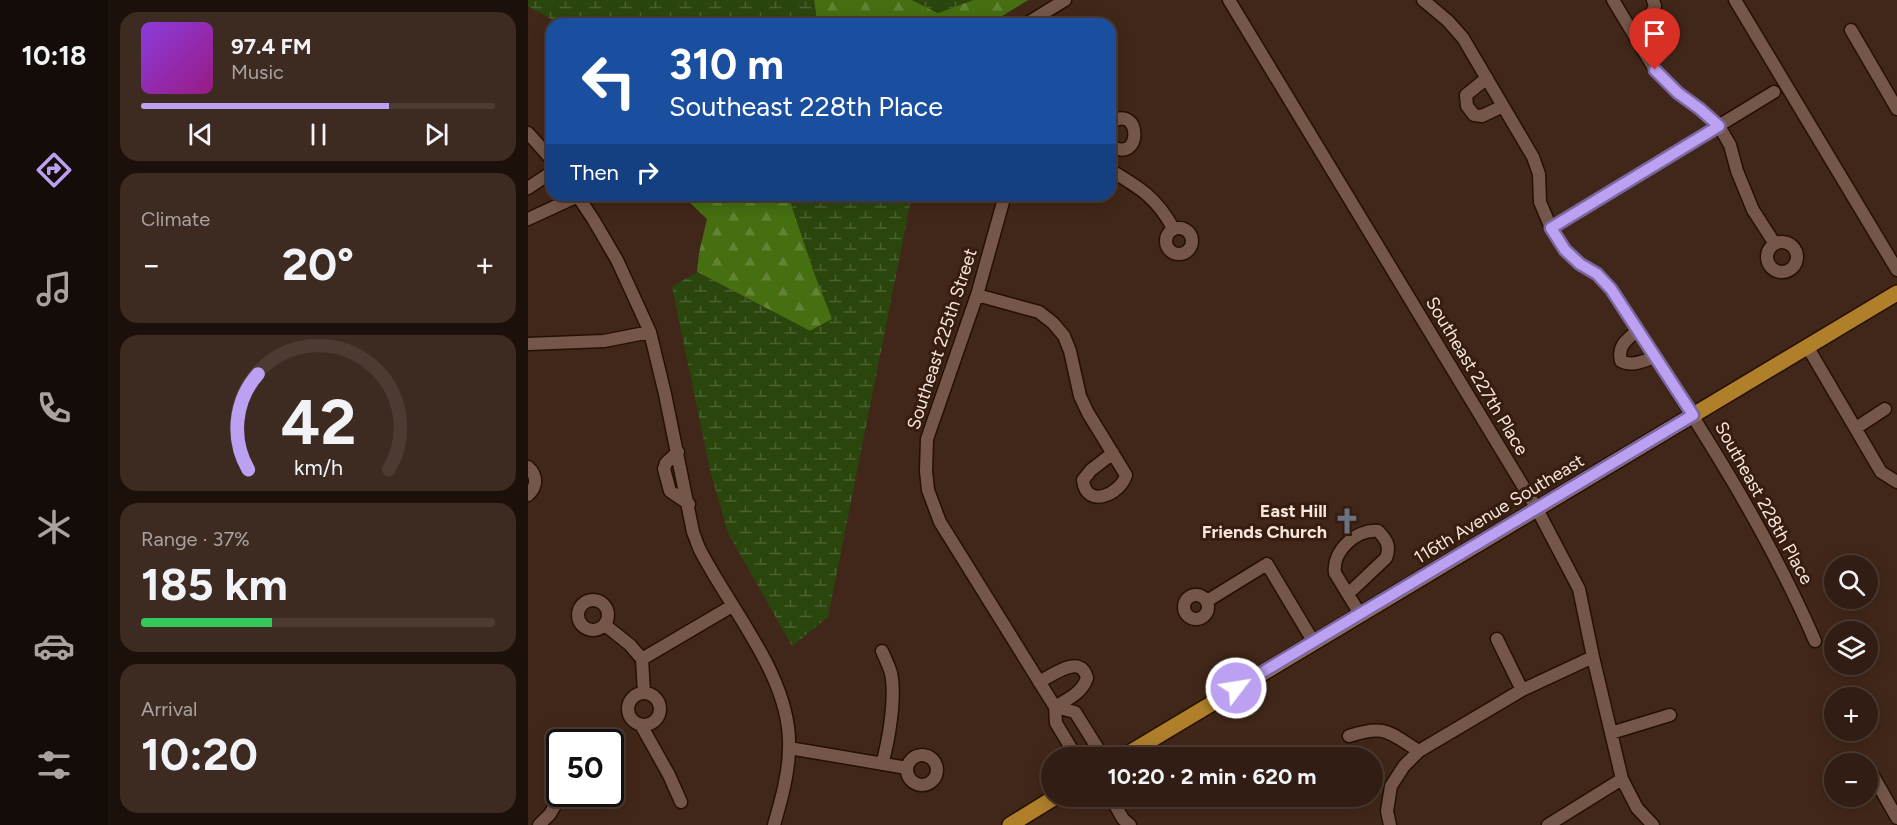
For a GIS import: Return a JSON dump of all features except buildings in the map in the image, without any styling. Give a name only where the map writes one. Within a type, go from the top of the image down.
[{"type":"main road","name":"116th Avenue Southeast","points":[[1139,747],[1897,293]]},
{"type":"main road","points":[[1010,825],[1041,806]]},
{"type":"street","points":[[1036,18],[1065,0]]},
{"type":"street","name":"Southeast 227th Place","points":[[1229,0],[1537,509],[1579,589],[1622,778],[1637,807],[1653,825]]},
{"type":"street","name":"Southeast 228th Place","points":[[1423,0],[1448,21],[1463,38],[1533,157],[1539,174],[1540,202],[1551,228],[1565,250],[1580,264],[1597,274],[1611,289],[1693,415],[1774,554],[1796,596],[1815,641]]},
{"type":"street","points":[[1613,0],[1655,70],[1678,93],[1719,126],[1730,146],[1752,210],[1775,244]]},
{"type":"street","points":[[1631,30],[1651,14],[1655,6],[1653,0]]},
{"type":"street","points":[[1735,0],[1897,270]]},
{"type":"street","points":[[1851,30],[1897,109]]},
{"type":"street","points":[[1487,78],[1466,95],[1467,106],[1474,115],[1482,116],[1503,106]]},
{"type":"street","points":[[1551,228],[1774,92]]},
{"type":"street","points":[[1116,120],[1126,120],[1134,126],[1136,131],[1131,145],[1121,149],[1116,147]]},
{"type":"street","points":[[528,133],[546,153]]},
{"type":"street","points":[[1116,174],[1150,196],[1164,211],[1173,228]]},
{"type":"street","points":[[528,188],[546,176]]},
{"type":"street","points":[[528,219],[566,201]]},
{"type":"street","points":[[582,201],[617,261],[650,332],[678,452],[693,532],[699,548],[761,652],[782,702],[788,729],[789,748],[774,825]]},
{"type":"street","name":"Southeast 225th Street","points":[[1003,201],[977,295],[927,439],[928,490],[940,522],[1055,707],[1056,723],[1070,747]]},
{"type":"street","points":[[977,295],[1039,312],[1053,323],[1064,336],[1070,351],[1080,396],[1113,453]]},
{"type":"street","points":[[1638,330],[1621,345],[1619,352],[1621,361],[1627,364],[1637,364],[1655,357]]},
{"type":"street","points":[[528,344],[604,341],[650,332]]},
{"type":"street","points":[[1807,346],[1881,472],[1897,482]]},
{"type":"street","points":[[1856,428],[1885,409]]},
{"type":"street","points":[[678,452],[666,463],[664,469],[670,491],[688,504]]},
{"type":"street","points":[[528,467],[536,483],[528,495]]},
{"type":"street","points":[[1348,594],[1386,558],[1389,551],[1386,538],[1378,531],[1363,532],[1354,536],[1335,561],[1335,573],[1360,614]]},
{"type":"street","points":[[1207,601],[1267,564],[1313,641]]},
{"type":"street","points":[[642,659],[732,606]]},
{"type":"street","points":[[605,625],[630,645],[642,659],[644,693]]},
{"type":"street","points":[[1497,639],[1522,690]]},
{"type":"street","points":[[882,651],[891,671],[894,694],[882,764]]},
{"type":"street","points":[[1390,825],[1387,811],[1391,786],[1404,766],[1419,751],[1522,690],[1593,657]]},
{"type":"street","points":[[1039,682],[1069,666],[1079,666],[1086,674],[1087,678],[1083,688],[1055,707]]},
{"type":"street","points":[[640,725],[656,721],[660,709],[656,698],[644,693],[632,697],[628,709],[632,720],[640,725],[669,775],[681,802]]},
{"type":"street","name":"Southeast 225th Street","points":[[1055,707],[1075,712],[1097,747]]},
{"type":"street","points":[[1611,733],[1670,715]]},
{"type":"street","points":[[1349,736],[1369,730],[1387,731],[1419,751]]},
{"type":"street","points":[[789,748],[907,768]]},
{"type":"street","points":[[1548,825],[1622,778]]},
{"type":"street","points":[[1878,785],[1897,818]]},
{"type":"street","points":[[539,825],[554,807]]},
{"type":"street","points":[[1116,807],[1123,819],[1130,825]]},
{"type":"green space","points":[[528,0],[814,0],[816,18],[549,18],[528,6]]},
{"type":"green space","points":[[814,0],[912,0],[938,13],[973,0],[1028,0],[999,18],[816,18]]},
{"type":"green space","points":[[912,0],[973,0],[938,13]]},
{"type":"green space","points":[[688,201],[790,201],[815,275],[833,319],[810,331],[697,272],[707,219]]},
{"type":"green space","points":[[790,201],[911,201],[828,617],[792,646],[728,533],[710,470],[672,287],[697,272],[810,331],[832,319]]},
{"type":"place","name":"East Hill Friends Church","points":[[1347,521]]},
{"type":"route","points":[[1236,688],[1693,415],[1611,289],[1597,274],[1580,264],[1565,250],[1551,228],[1719,126],[1678,93],[1655,70]]}]
